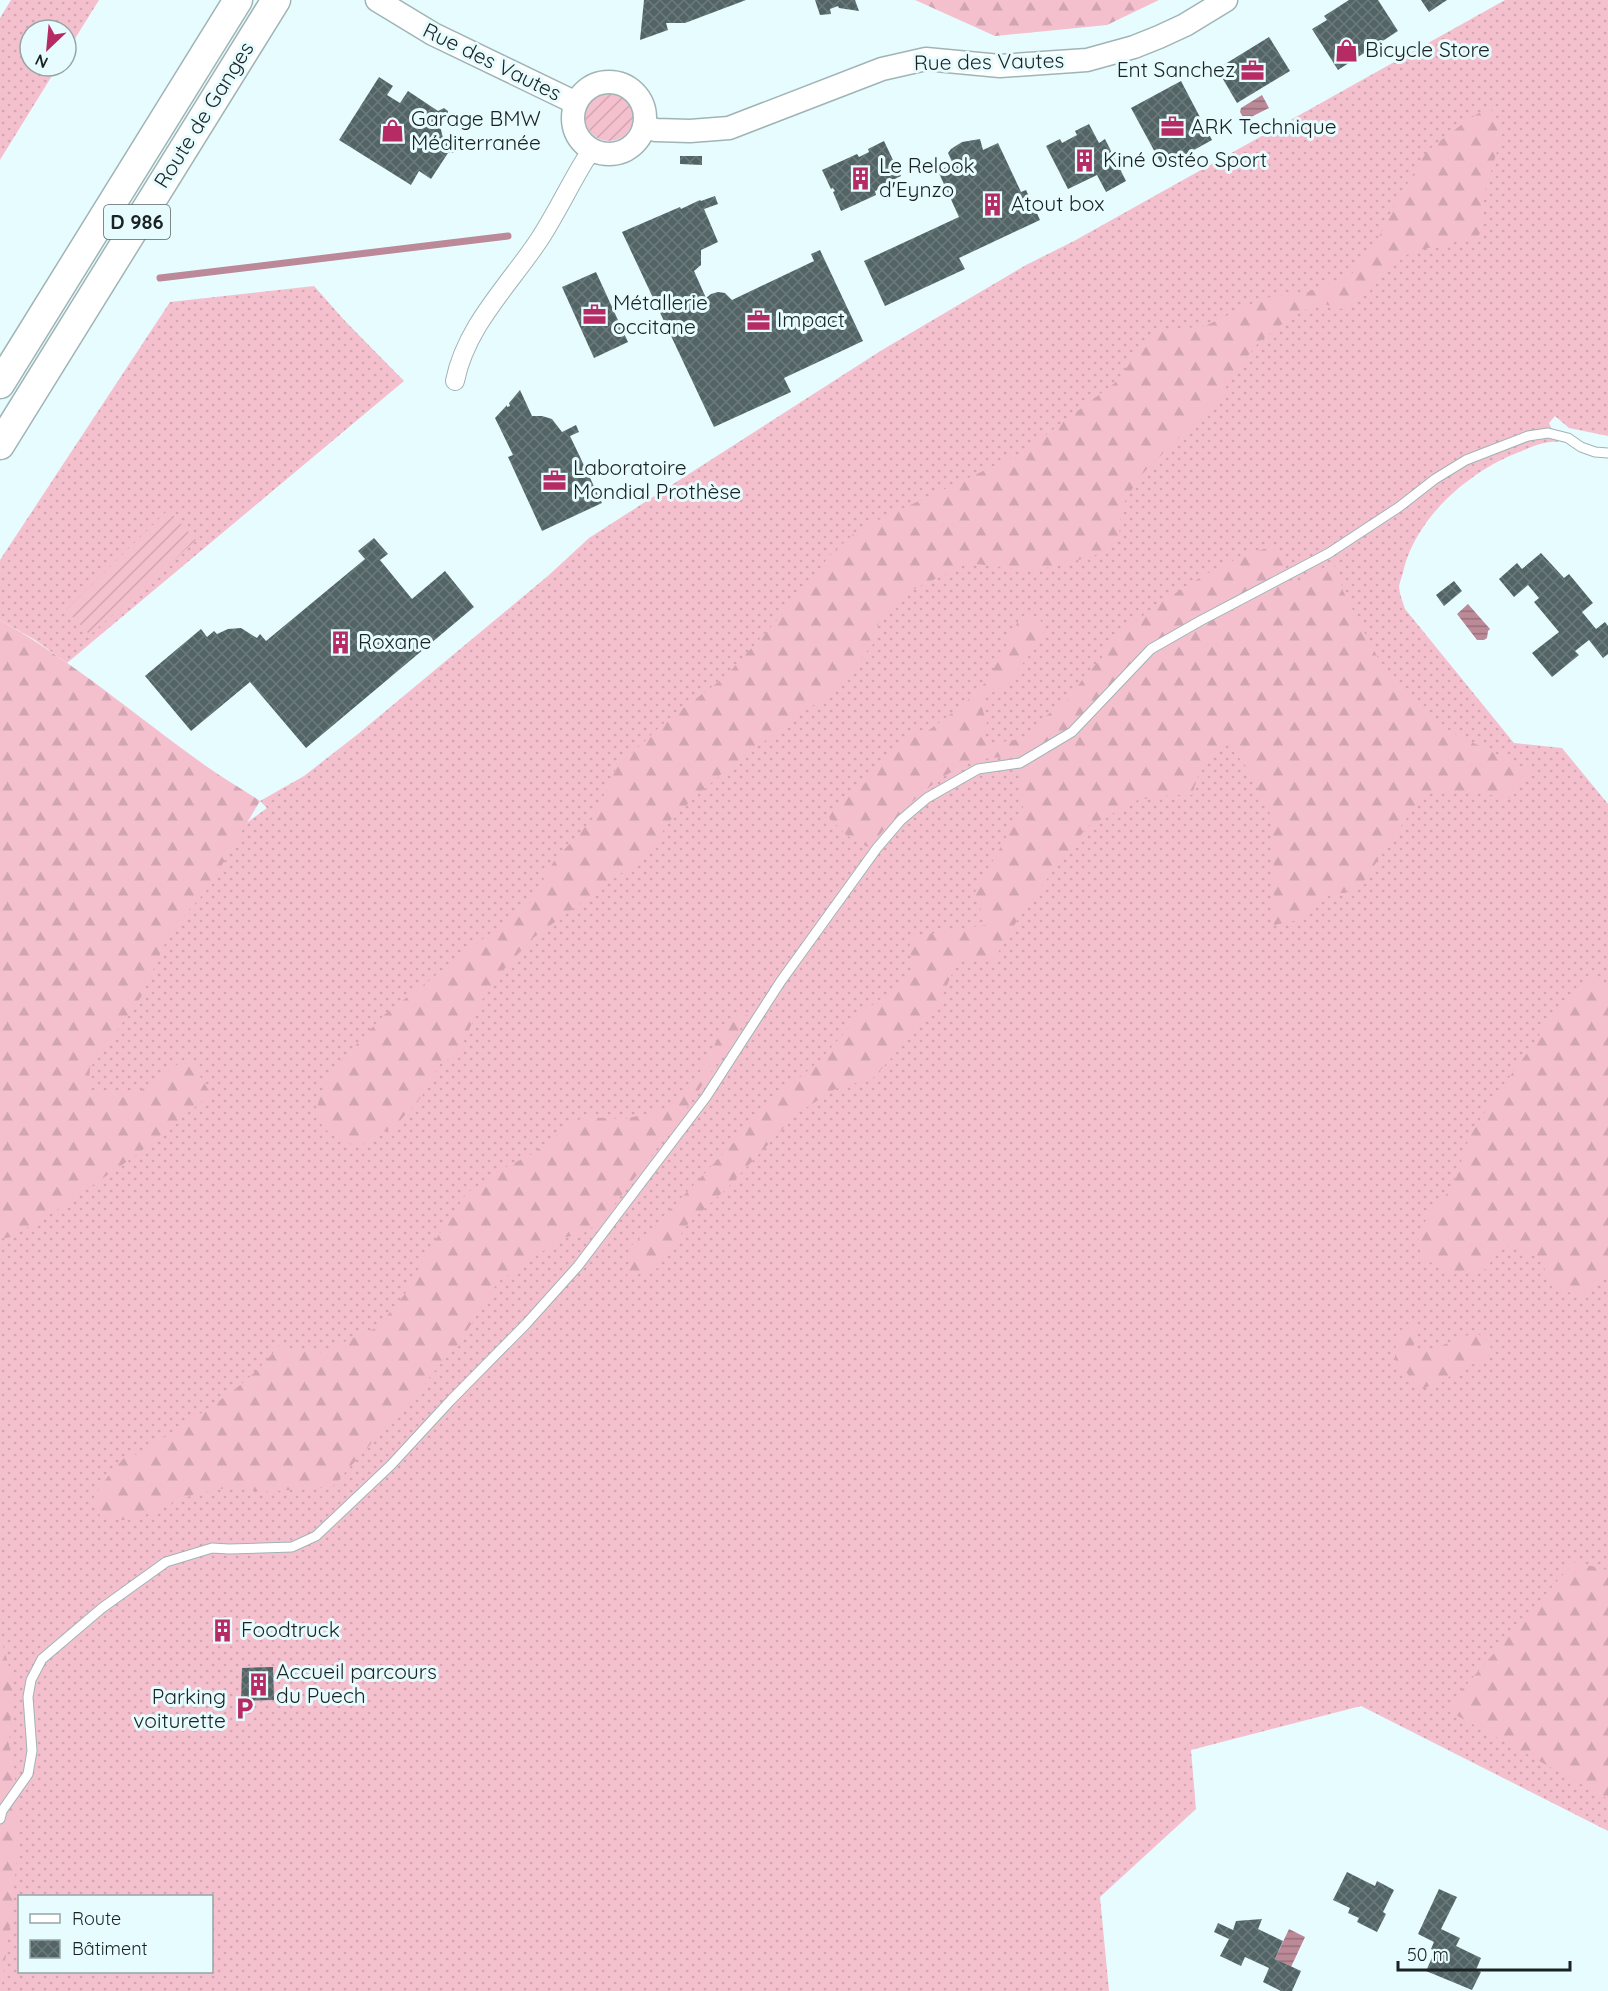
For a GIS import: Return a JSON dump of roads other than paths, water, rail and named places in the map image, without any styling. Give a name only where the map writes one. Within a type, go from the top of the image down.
[{"type":"main road","name":"Route de Ganges","points":[[0,384],[238,0]]},
{"type":"main road","name":"Route de Ganges","points":[[0,445],[276,0]]},
{"type":"street","name":"Rue des Vautes","points":[[377,0],[433,34],[576,103]]},
{"type":"street","name":"Rue des Vautes","points":[[593,150],[577,135],[573,114],[576,103],[587,89],[603,82],[621,84],[636,94],[644,110],[644,128],[690,131],[729,128],[882,69],[926,59],[1000,66],[1087,60],[1134,47],[1159,37],[1185,25],[1226,0]]},
{"type":"street","points":[[455,381],[464,351],[478,323],[541,237],[585,160],[593,150],[602,153],[620,152],[635,143],[644,128]]},
{"type":"lane","points":[[0,1819],[2,1810],[28,1774],[32,1751],[28,1697],[31,1680],[42,1659],[102,1608],[166,1562],[212,1548],[229,1550],[292,1547],[316,1536],[392,1465],[578,1266],[705,1097],[781,981],[877,848],[901,820],[927,798],[978,769],[1020,763],[1072,732],[1151,649],[1329,553],[1466,460],[1528,436],[1548,433],[1568,438],[1581,447],[1595,452],[1608,453]]},
{"type":"waterway","points":[[160,278],[508,236]]},
{"type":"place","name":"Bicycle Store","points":[[1347,50]]},
{"type":"place","name":"Ent Sanchez","points":[[1253,70]]},
{"type":"place","name":"ARK Technique","points":[[1173,127]]},
{"type":"place","name":"Garage BMW Méditerranée","points":[[393,131]]},
{"type":"place","name":"Kiné Ostéo Sport","points":[[1085,160]]},
{"type":"place","name":"Le Relook d'Eynzo","points":[[861,178]]},
{"type":"place","name":"Atout box","points":[[993,204]]},
{"type":"place","name":"Métallerie occitane","points":[[595,315]]},
{"type":"place","name":"Impact","points":[[759,320]]},
{"type":"place","name":"Laboratoire Mondial Prothèse","points":[[555,480]]},
{"type":"place","name":"Roxane","points":[[340,642]]},
{"type":"place","name":"Foodtruck","points":[[223,1630]]},
{"type":"place","name":"Accueil parcours du Puech","points":[[258,1684]]},
{"type":"place","name":"Parking voiturette","points":[[244,1709]]}]
